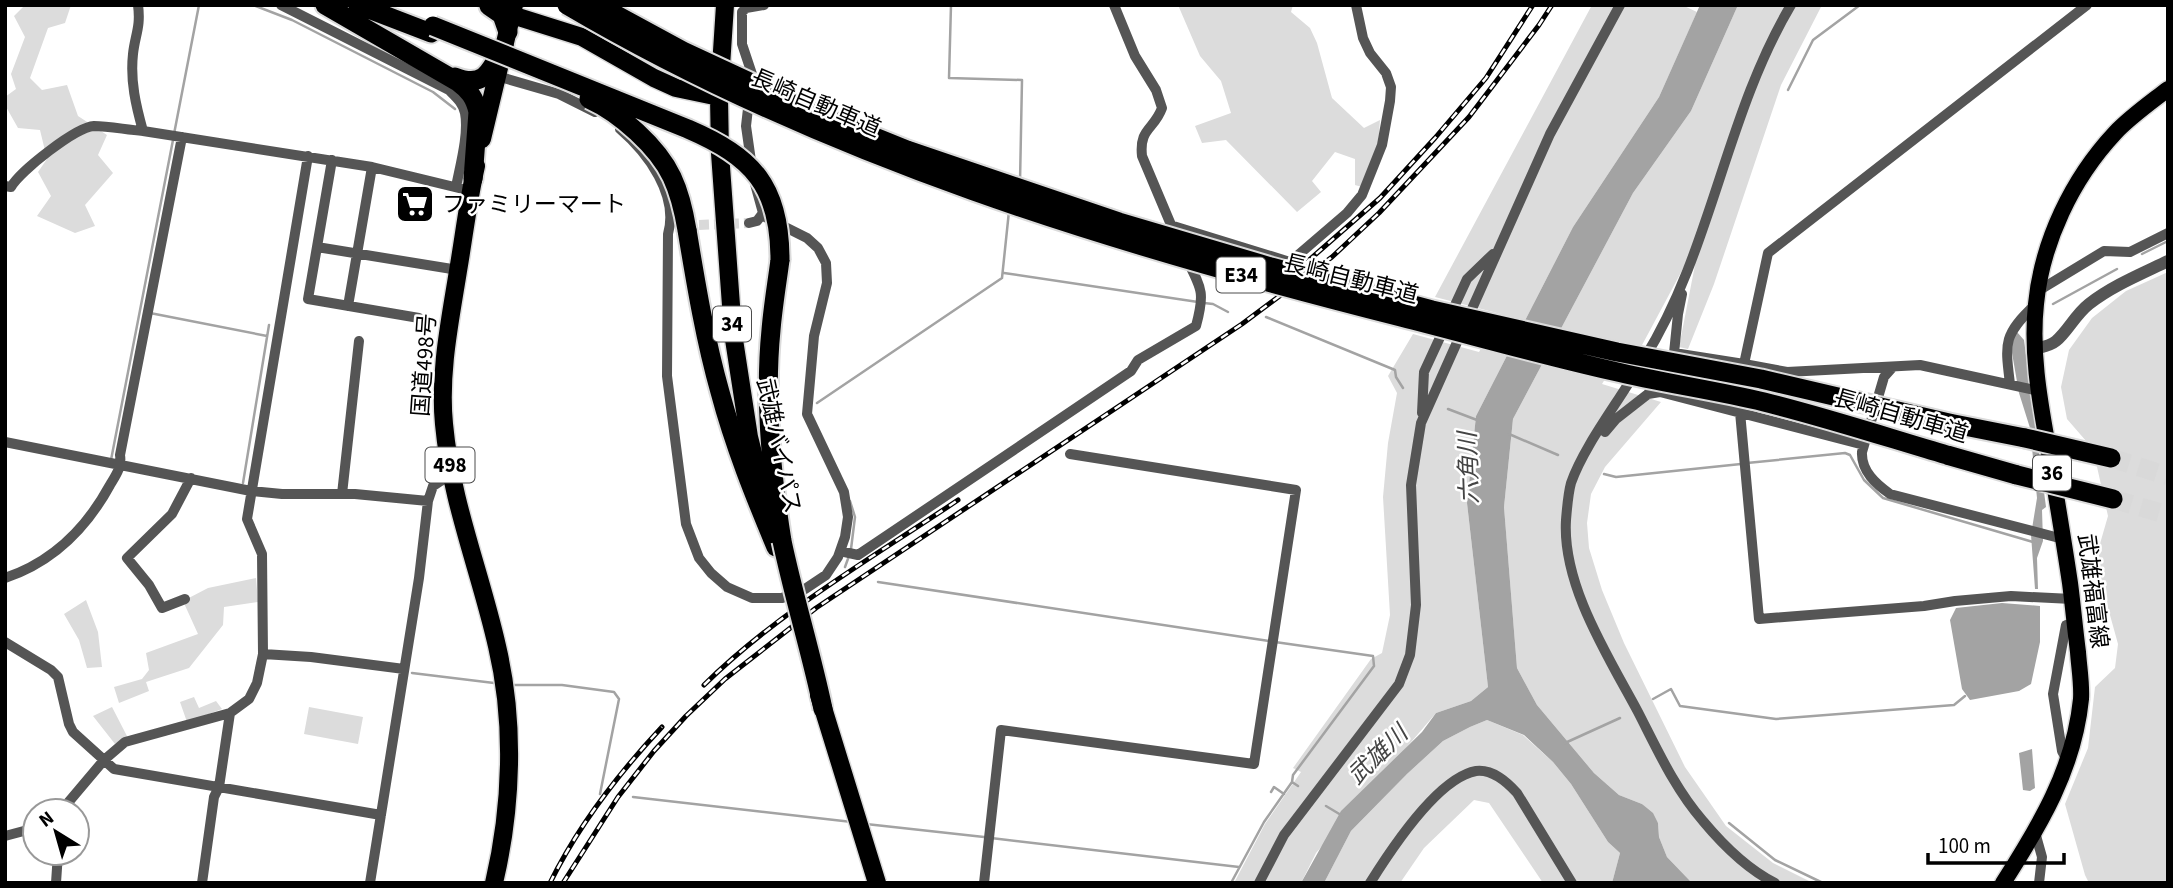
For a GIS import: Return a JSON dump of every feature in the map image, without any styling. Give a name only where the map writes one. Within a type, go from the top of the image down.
[{"type":"highway","points":[[325,5],[465,87],[476,103],[478,112],[467,186]]},
{"type":"highway","points":[[358,5],[432,29],[688,129],[729,149],[753,170],[771,200],[780,236],[780,260],[771,331],[769,414],[779,544]]},
{"type":"highway","points":[[383,5],[595,102],[640,134],[663,162],[678,193],[686,225],[702,319],[720,394],[758,506],[779,544],[790,578],[811,651],[823,709],[877,883]]},
{"type":"highway","name":"長崎自動車道","points":[[567,5],[677,66],[753,103],[899,165],[1115,238],[1266,283],[1613,371],[1764,402],[2017,475],[2113,499]]},
{"type":"highway","name":"長崎自動車道","points":[[598,5],[683,51],[818,114],[920,155],[1119,222],[1271,267],[1432,310],[1617,352],[1761,379],[2111,458]]},
{"type":"highway","name":"武雄バイパス","points":[[725,5],[719,97],[720,153],[733,333],[749,438],[779,544]]},
{"type":"highway","points":[[439,71],[467,81],[478,80],[489,72],[501,16],[582,37],[676,88],[719,97]]},
{"type":"highway","name":"国道498号","points":[[494,883],[501,853],[510,740],[505,690],[498,646],[451,474],[444,422],[445,348],[458,270],[467,186],[497,76],[501,16]]},
{"type":"main road","name":"武雄福富線","points":[[2003,883],[2054,798],[2068,762],[2081,697],[2072,598],[2056,537],[2036,391],[2037,298],[2043,264],[2072,191],[2092,161],[2115,133],[2168,89]]},
{"type":"street","points":[[138,5],[139,31],[133,52],[132,78],[134,98],[143,131]]},
{"type":"street","points":[[5,186],[11,187],[31,166],[79,130],[93,126],[167,134],[308,156],[467,186],[465,111],[460,100],[449,90],[281,5]]},
{"type":"street","points":[[497,76],[559,94],[623,131],[656,171],[686,225],[668,234],[667,376],[687,524],[699,558],[727,587],[752,597],[782,598],[805,589],[826,575],[840,551],[848,517],[844,492],[807,414],[814,336],[827,283],[827,263],[818,247],[807,238],[763,216],[753,175],[746,126],[752,74],[742,44],[742,12],[746,8],[764,5]]},
{"type":"street","points":[[840,551],[858,555],[1131,371],[1138,360],[1196,326],[1202,303],[1201,287],[1170,225],[1142,156],[1140,144],[1144,133],[1163,108],[1156,90],[1135,57],[1114,5]]},
{"type":"street","points":[[1170,225],[1290,262],[1348,213],[1362,195],[1382,145],[1391,87],[1386,74],[1370,53],[1363,38],[1356,5]]},
{"type":"street","points":[[1421,423],[1550,134],[1620,5]]},
{"type":"street","points":[[1775,883],[1737,857],[1702,821],[1671,775],[1600,641],[1581,597],[1569,559],[1566,522],[1571,484],[1583,458],[1658,337],[1688,268],[1758,69],[1791,5]]},
{"type":"street","points":[[1744,364],[1768,253],[2087,5]]},
{"type":"street","points":[[5,578],[38,564],[73,537],[96,509],[114,463],[120,455],[182,137]]},
{"type":"street","points":[[73,797],[115,749],[132,739],[230,713],[249,699],[257,683],[263,654],[262,554],[247,519],[308,156]]},
{"type":"street","points":[[332,160],[308,299],[419,318]]},
{"type":"street","points":[[348,306],[372,167]]},
{"type":"street","points":[[749,223],[763,216]]},
{"type":"street","points":[[2012,385],[2006,350],[2009,337],[2037,298],[2104,251],[2130,252],[2168,233]]},
{"type":"street","points":[[317,247],[458,270]]},
{"type":"street","points":[[1259,883],[1284,835],[1399,684],[1410,655],[1416,605],[1411,485],[1421,423],[1424,372],[1467,279],[1497,250]]},
{"type":"street","points":[[2035,349],[2057,341],[2073,319],[2105,293],[2168,261]]},
{"type":"street","points":[[1583,458],[1616,419],[1648,394],[1674,353],[1678,314],[1688,268]]},
{"type":"street","points":[[342,494],[359,341]]},
{"type":"street","points":[[1674,353],[1779,372],[1920,365],[2036,391]]},
{"type":"street","points":[[1892,368],[1884,377],[1861,460],[1876,484],[1890,494],[2056,537]]},
{"type":"street","points":[[1648,394],[1660,392],[1864,445]]},
{"type":"street","points":[[1740,412],[1759,619],[2011,596],[2072,598]]},
{"type":"street","points":[[5,442],[251,491],[342,494],[428,501]]},
{"type":"street","points":[[984,883],[1001,730],[1254,764],[1296,490],[1070,454]]},
{"type":"street","points":[[370,883],[419,578],[428,501],[433,486],[451,474]]},
{"type":"street","points":[[185,599],[162,608],[149,585],[127,558],[172,514],[191,478]]},
{"type":"street","points":[[2068,762],[2062,751],[2053,694],[2066,625],[2074,623]]},
{"type":"street","points":[[5,642],[58,677],[73,732],[114,769],[380,815]]},
{"type":"street","points":[[263,654],[404,669]]},
{"type":"street","points":[[202,883],[214,797],[219,787],[230,713]]},
{"type":"street","points":[[1370,883],[1413,821],[1438,793],[1461,776],[1478,771],[1506,781],[1517,793],[1573,883]]},
{"type":"street","points":[[2035,832],[2042,857],[2039,883]]},
{"type":"shaded area","points":[[25,5],[71,5],[65,23],[48,28],[30,78],[42,90],[67,85],[78,116],[107,135],[98,155],[113,173],[85,205],[95,226],[75,233],[37,216],[51,196],[38,172],[47,159],[40,130],[18,128],[5,105],[5,97],[16,89],[11,74],[25,37],[14,16]]},
{"type":"shaded area","points":[[1178,5],[1293,5],[1291,12],[1310,28],[1317,43],[1332,98],[1364,128],[1380,120],[1378,147],[1362,187],[1355,185],[1355,159],[1335,152],[1312,181],[1321,192],[1297,212],[1226,140],[1202,143],[1195,126],[1231,113],[1221,81],[1200,56]]},
{"type":"shaded area","points":[[1592,5],[1682,5],[1697,12],[1659,97],[1573,227],[1476,416],[1467,503],[1488,687],[1471,701],[1436,713],[1316,853],[1301,883],[1234,883],[1265,824],[1301,772],[1293,768],[1371,659],[1382,653],[1390,615],[1383,497],[1388,443],[1397,393],[1388,376],[1413,334],[1479,352],[1501,314],[1435,297]]},
{"type":"shaded area","points":[[1700,5],[1738,5],[1691,111],[1633,193],[1513,419],[1504,507],[1517,668],[1537,705],[1594,773],[1619,795],[1642,804],[1653,813],[1667,857],[1692,883],[1612,883],[1620,853],[1608,842],[1571,784],[1553,762],[1524,735],[1487,720],[1443,741],[1407,774],[1351,831],[1324,883],[1301,883],[1341,811],[1422,732],[1436,713],[1471,701],[1488,687],[1467,503],[1476,416],[1573,227],[1659,97]]},
{"type":"shaded area","points":[[1738,5],[1822,5],[1781,85],[1714,284],[1688,349],[1679,347],[1695,265],[1686,263],[1641,347],[1627,343],[1602,384],[1661,402],[1605,467],[1591,494],[1587,523],[1589,548],[1602,590],[1624,643],[1685,767],[1726,826],[1773,863],[1813,883],[1692,883],[1667,857],[1659,837],[1658,823],[1642,804],[1619,795],[1594,773],[1537,705],[1517,668],[1504,507],[1513,419],[1633,193],[1691,111]]},
{"type":"shaded area","points":[[2168,272],[2168,883],[2089,883],[2065,804],[2088,748],[2095,687],[2115,668],[2118,644],[2095,561],[2108,516],[2093,449],[2067,419],[2061,387],[2069,350],[2092,318],[2126,291]]},
{"type":"shaded area","points":[[2017,332],[2024,340],[2046,507],[2042,510],[2043,541],[2037,558],[2038,589],[2035,589],[2031,535],[2037,498],[2030,428],[2019,393],[2012,353],[2012,340]]},
{"type":"shaded area","points":[[256,578],[258,602],[224,607],[223,625],[189,668],[146,682],[149,691],[119,703],[114,687],[142,679],[149,670],[146,653],[198,634],[183,601],[208,588]]},
{"type":"shaded area","points":[[86,600],[98,632],[102,667],[87,668],[79,640],[64,614]]},
{"type":"shaded area","points":[[2002,603],[2040,606],[2040,642],[2031,684],[2019,691],[1970,700],[1962,689],[1950,620],[1956,608]]},
{"type":"shaded area","points":[[194,697],[199,708],[216,701],[222,709],[187,722],[180,702]]},
{"type":"shaded area","points":[[112,707],[128,738],[115,744],[93,716]]},
{"type":"shaded area","points":[[309,707],[363,717],[358,744],[304,734]]},
{"type":"shaded area","points":[[1487,720],[1523,735],[1553,762],[1571,784],[1608,842],[1620,853],[1612,883],[1543,883],[1489,803],[1474,800],[1424,848],[1400,883],[1324,883],[1351,831],[1407,774],[1443,741]]},
{"type":"shaded area","points":[[2032,749],[2035,788],[2030,791],[2023,790],[2019,753]]},
{"type":"waterway","points":[[174,134],[199,5]]},
{"type":"waterway","points":[[253,5],[292,20],[433,92],[455,109]]},
{"type":"waterway","points":[[951,5],[949,78],[1022,80],[1020,182]]},
{"type":"waterway","points":[[1788,90],[1813,40],[1860,5]]},
{"type":"waterway","points":[[111,460],[173,140]]},
{"type":"waterway","points":[[817,403],[1002,278],[1009,211]]},
{"type":"waterway","points":[[2142,254],[2168,241]]},
{"type":"waterway","points":[[2053,304],[2117,269]]},
{"type":"waterway","points":[[1004,273],[1198,302]]},
{"type":"waterway","points":[[1204,303],[1213,304],[1228,312]]},
{"type":"waterway","points":[[150,313],[267,336]]},
{"type":"waterway","points":[[1266,317],[1395,370],[1403,388]]},
{"type":"waterway","points":[[243,483],[269,325]]},
{"type":"waterway","points":[[1448,409],[1477,420]]},
{"type":"waterway","points":[[1509,434],[1558,455]]},
{"type":"waterway","points":[[1747,463],[1845,453],[1850,455],[1864,480],[1883,498],[2033,542]]},
{"type":"waterway","points":[[1604,474],[1616,477],[1741,464]]},
{"type":"waterway","points":[[850,501],[855,517],[851,549]]},
{"type":"waterway","points":[[845,567],[849,556]]},
{"type":"waterway","points":[[878,582],[1269,641]]},
{"type":"waterway","points":[[1275,642],[1373,656],[1374,666],[1293,775],[1292,782]]},
{"type":"waterway","points":[[412,673],[494,683]]},
{"type":"waterway","points":[[514,685],[562,685],[614,692],[619,699],[600,794]]},
{"type":"waterway","points":[[1653,699],[1671,689],[1680,706],[1776,719],[1954,705],[1965,696]]},
{"type":"waterway","points":[[1565,743],[1620,718]]},
{"type":"waterway","points":[[1231,883],[1264,822],[1292,782],[1298,786]]},
{"type":"waterway","points":[[1271,792],[1274,787],[1284,794]]},
{"type":"waterway","points":[[633,797],[852,822]]},
{"type":"waterway","points":[[1326,806],[1341,815]]},
{"type":"waterway","points":[[1729,823],[1775,860],[1823,883]]},
{"type":"waterway","points":[[866,824],[984,837]]},
{"type":"waterway","points":[[991,838],[1239,867]]},
{"type":"tunnel","points":[[699,225],[749,223]]},
{"type":"tunnel","points":[[2111,458],[2168,476]]},
{"type":"tunnel","points":[[2113,499],[2168,515]]},
{"type":"railway","points":[[1292,275],[1380,198],[1435,138],[1486,78],[1533,5]]},
{"type":"railway","points":[[563,883],[618,797],[654,751],[725,679],[816,608],[1242,324],[1332,257],[1379,213],[1469,117],[1552,5]]},
{"type":"railway","points":[[704,685],[733,658],[794,610],[958,500]]},
{"type":"railway","points":[[550,883],[573,841],[600,801],[662,727]]},
{"type":"place","name":"ファミリーマート","points":[[415,204]]},
{"type":"water label","name":"六角川","points":[[1469,468]]},
{"type":"water label","name":"武雄川","points":[[1378,755]]}]
